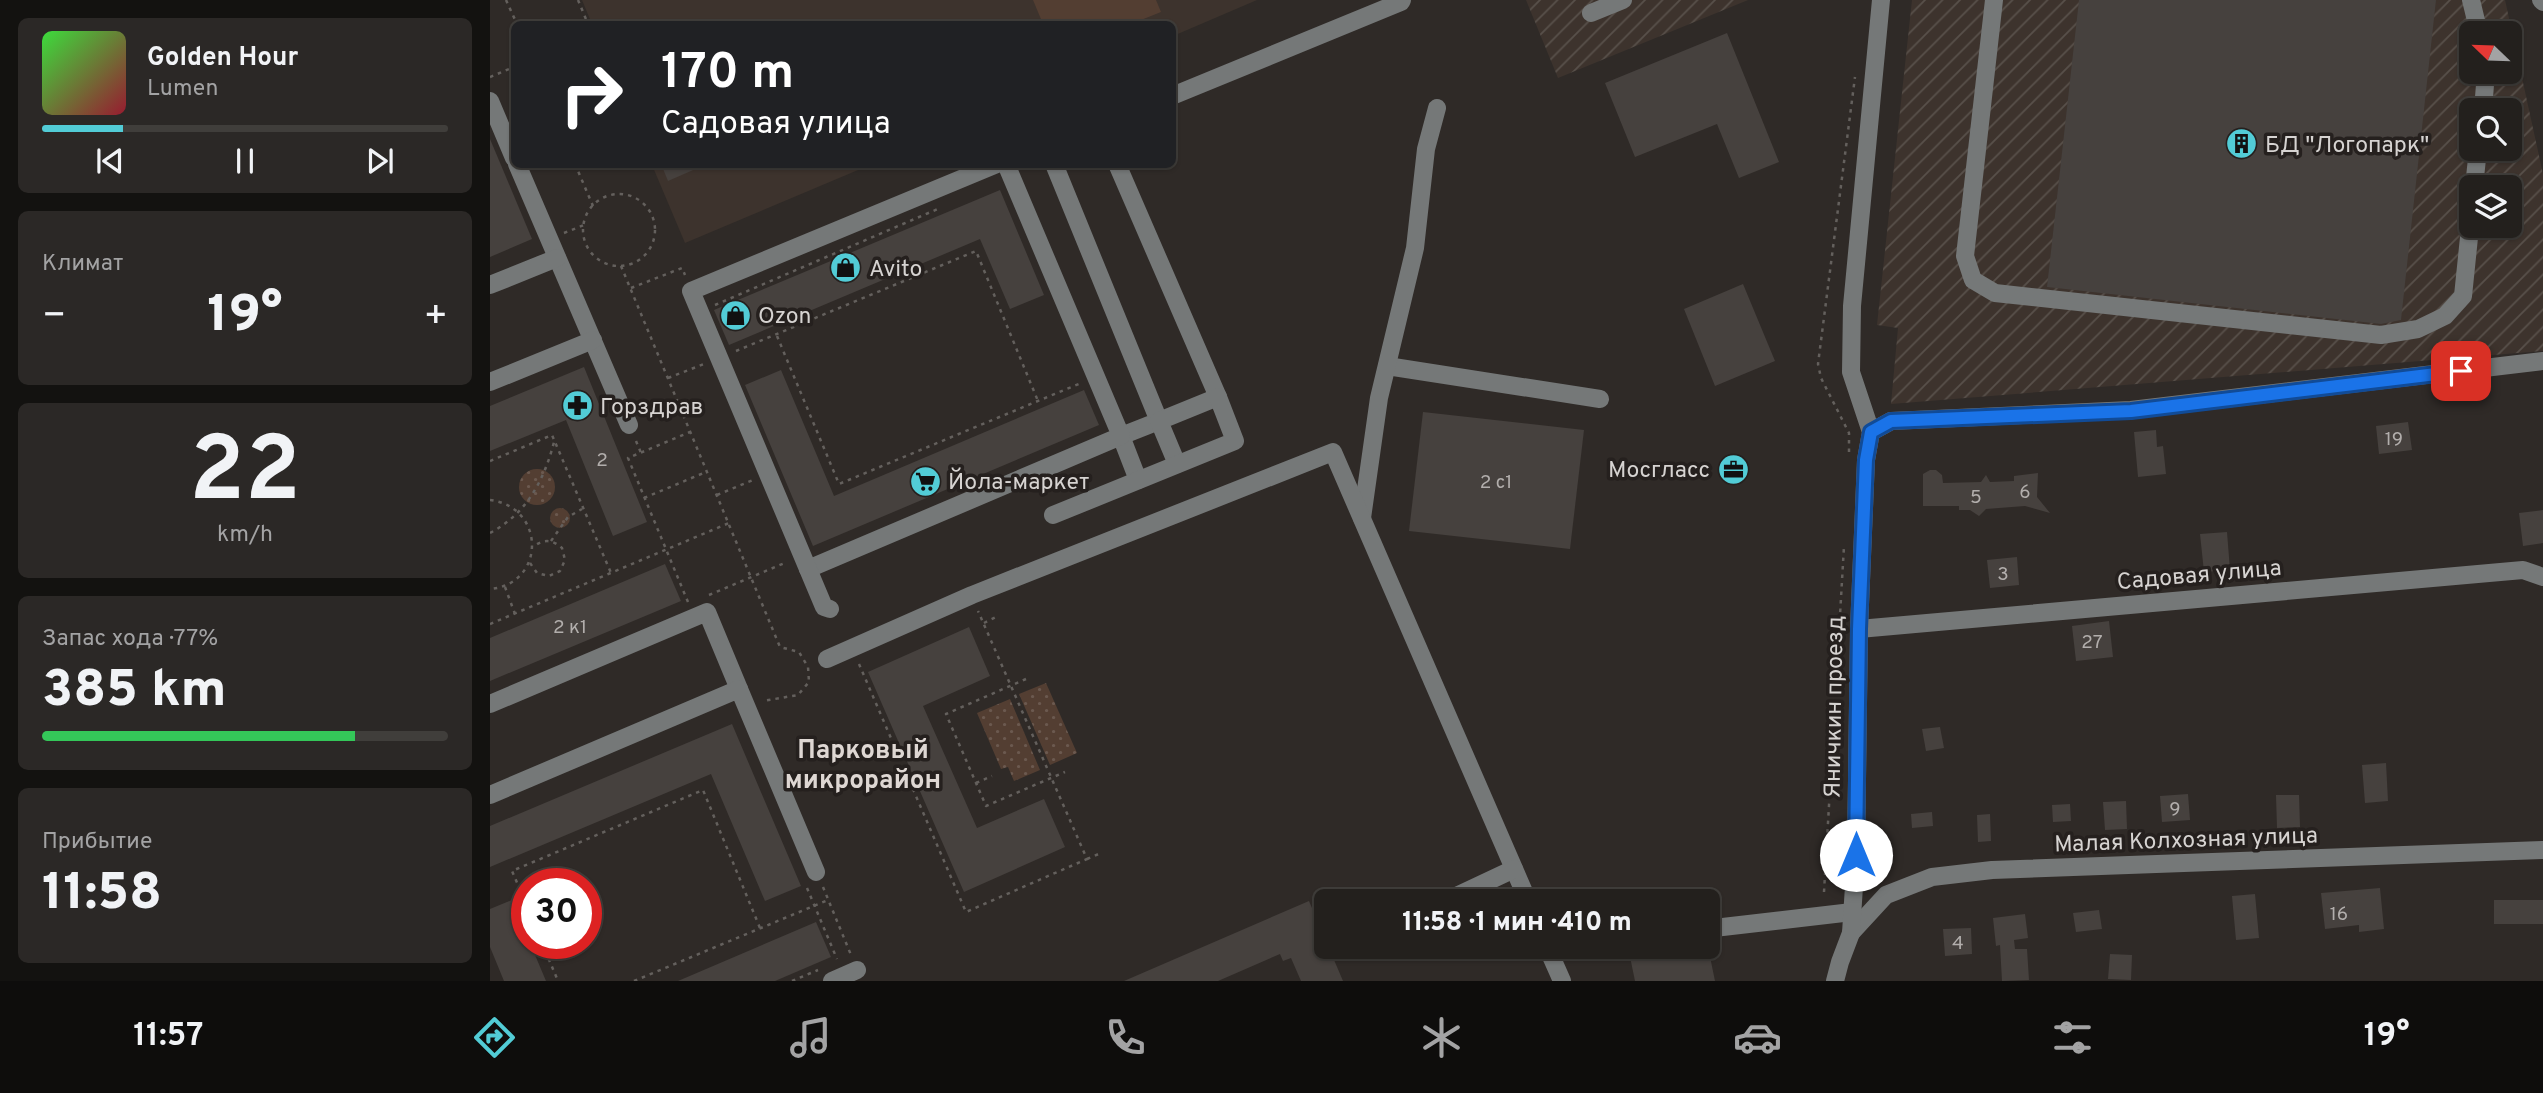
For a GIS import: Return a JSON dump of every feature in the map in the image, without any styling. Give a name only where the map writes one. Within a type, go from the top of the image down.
[{"type":"street","points":[[1176,94],[1402,0]]},
{"type":"street","points":[[1591,13],[1623,0]]},
{"type":"street","points":[[1881,0],[1852,306],[1851,372],[1871,432],[1891,421],[2131,411],[2543,361]]},
{"type":"street","points":[[1994,0],[1965,256],[1973,280],[1995,293],[2381,335],[2418,329],[2445,316],[2463,296],[2469,238]]},
{"type":"street","points":[[2471,0],[2477,21]]},
{"type":"street","points":[[490,101],[511,151]]},
{"type":"street","points":[[1362,518],[1379,397],[1415,248],[1426,149],[1437,108]]},
{"type":"street","points":[[519,168],[629,425]]},
{"type":"street","points":[[830,609],[824,607],[691,291],[987,168]]},
{"type":"street","points":[[1008,168],[1138,480]]},
{"type":"street","points":[[1056,168],[1177,464]]},
{"type":"street","points":[[1053,515],[1236,440],[1119,168]]},
{"type":"street","points":[[490,285],[557,258]]},
{"type":"street","points":[[490,382],[593,340]]},
{"type":"street","points":[[1387,366],[1600,400]]},
{"type":"street","points":[[805,562],[1218,397]]},
{"type":"street","name":"Яничкин проезд","points":[[1835,981],[1851,933],[1856,855],[1859,629],[1866,460],[1871,432]]},
{"type":"street","points":[[827,659],[972,596],[1333,452],[1523,889]]},
{"type":"street","name":"Садовая улица","points":[[1859,629],[2523,570],[2543,577]]},
{"type":"street","points":[[490,704],[707,612],[816,872]]},
{"type":"street","points":[[490,795],[742,697]]},
{"type":"street","name":"Малая Колхозная улица","points":[[1851,933],[1886,895],[1932,877],[1992,870],[2543,850]]},
{"type":"street","points":[[1472,889],[1514,869]]},
{"type":"street","points":[[1720,928],[1852,912]]},
{"type":"street","points":[[1552,959],[1562,981]]},
{"type":"street","points":[[832,981],[858,970]]},
{"type":"path","points":[[506,0],[516,21]]},
{"type":"path","points":[[578,0],[587,21]]},
{"type":"path","points":[[490,77],[511,67]]},
{"type":"path","points":[[1848,459],[1849,433],[1821,378],[1818,364],[1856,69]]},
{"type":"path","points":[[577,168],[593,206]]},
{"type":"path","points":[[627,195],[636,198],[650,210],[656,228],[652,247],[639,261],[621,267],[595,257],[585,241],[584,225],[593,206],[608,196],[627,195]]},
{"type":"path","points":[[700,311],[939,208]]},
{"type":"path","points":[[558,236],[584,225]]},
{"type":"path","points":[[668,378],[976,251],[1038,401]]},
{"type":"path","points":[[621,267],[780,647],[799,652],[808,667],[809,682],[798,695],[742,697]]},
{"type":"path","points":[[631,288],[681,268],[691,291]]},
{"type":"path","points":[[776,334],[839,484],[1088,380]]},
{"type":"path","points":[[689,604],[628,458],[690,432]]},
{"type":"path","points":[[490,461],[552,435],[611,573]]},
{"type":"path","points":[[490,533],[519,513],[536,491],[554,439]]},
{"type":"path","points":[[644,498],[707,471]]},
{"type":"path","points":[[717,495],[768,474]]},
{"type":"path","points":[[490,500],[503,503],[519,513],[531,533],[532,550],[521,574],[504,586],[490,589]]},
{"type":"path","points":[[551,541],[568,517],[583,509]]},
{"type":"path","points":[[490,624],[729,523]]},
{"type":"path","points":[[1824,892],[1844,537]]},
{"type":"path","points":[[530,559],[533,569],[549,576],[560,571],[565,560],[562,548],[551,541],[540,542],[532,550]]},
{"type":"path","points":[[701,598],[751,577],[805,562]]},
{"type":"path","points":[[504,586],[515,614]]},
{"type":"path","points":[[972,596],[1087,859]]},
{"type":"path","points":[[984,623],[998,617]]},
{"type":"path","points":[[852,648],[966,912],[1101,853]]},
{"type":"path","points":[[1026,678],[946,714],[986,806],[1065,772]]},
{"type":"path","points":[[976,783],[992,776]]},
{"type":"path","points":[[519,868],[703,790],[760,928]]},
{"type":"path","points":[[816,872],[858,970]]},
{"type":"path","points":[[634,981],[828,900]]},
{"type":"path","points":[[549,959],[558,981]]},
{"type":"shaded area","points":[[582,0],[1257,0],[1176,35],[1176,21],[591,21]]},
{"type":"shaded area","points":[[1033,0],[1156,0],[1161,12],[1138,21],[1042,21]]},
{"type":"shaded area","points":[[1526,0],[1748,0],[1558,78]]},
{"type":"shaded area","points":[[1912,0],[2505,0],[2510,21],[2459,21],[2459,84],[2522,84],[2522,78],[2543,174],[2543,351],[1891,404],[1898,328],[1877,325]]},
{"type":"shaded area","points":[[653,168],[863,168],[685,243]]},
{"type":"shaded area","points":[[537,469],[550,474],[555,487],[550,500],[537,505],[524,500],[519,487],[524,474]]},
{"type":"shaded area","points":[[560,508],[567,511],[570,518],[567,525],[560,528],[553,525],[550,518],[553,511]]},
{"type":"shaded area","points":[[1046,683],[1077,753],[1050,765],[1019,694]]},
{"type":"shaded area","points":[[1010,699],[1040,770],[1014,781],[1008,767],[1001,769],[977,713]]},
{"type":"building","name":"БД \"Логопарк\"","points":[[2079,0],[2436,0],[2401,320],[2381,324],[2047,287]]},
{"type":"building","points":[[1727,33],[1779,162],[1739,178],[1717,124],[1635,157],[1605,83]]},
{"type":"building","points":[[490,139],[532,239],[490,257]]},
{"type":"building","points":[[663,168],[698,168],[668,181]]},
{"type":"building","points":[[1000,190],[1044,295],[1010,309],[980,239],[729,345],[714,310]]},
{"type":"building","points":[[1743,284],[1775,361],[1715,386],[1684,309]]},
{"type":"building","points":[[584,367],[647,522],[613,536],[566,420],[490,451],[490,406]]},
{"type":"building","points":[[781,370],[834,496],[1084,390],[1099,425],[813,546],[745,385]]},
{"type":"building","points":[[1423,412],[1584,430],[1570,549],[1409,531]]},
{"type":"building","points":[[2408,422],[2412,450],[2379,454],[2376,426]]},
{"type":"building","points":[[2156,430],[2157,447],[2163,446],[2166,474],[2138,477],[2134,432]]},
{"type":"building","points":[[1936,470],[1942,475],[1943,483],[1981,482],[1986,475],[1990,482],[2014,481],[2014,476],[2038,473],[2037,497],[2050,513],[2025,506],[1986,509],[1979,516],[1970,510],[1959,510],[1959,506],[1923,506],[1923,474]]},
{"type":"building","points":[[2543,510],[2543,543],[2523,546],[2519,513]]},
{"type":"building","points":[[2227,532],[2230,570],[2204,572],[2200,534]]},
{"type":"building","points":[[2017,557],[2019,585],[1990,588],[1987,560]]},
{"type":"building","points":[[665,564],[681,601],[490,681],[490,638]]},
{"type":"building","points":[[2109,621],[2113,657],[2076,661],[2072,626]]},
{"type":"building","points":[[969,627],[990,676],[923,706],[977,828],[1044,799],[1065,847],[964,892],[868,672]]},
{"type":"building","points":[[732,724],[801,886],[765,901],[711,774],[490,867],[490,826]]},
{"type":"building","points":[[1940,727],[1944,748],[1926,751],[1922,729]]},
{"type":"building","points":[[2386,763],[2388,801],[2365,803],[2362,765]]},
{"type":"building","points":[[2188,794],[2190,820],[2162,822],[2160,796]]},
{"type":"building","points":[[2276,795],[2299,795],[2300,827],[2277,828]]},
{"type":"building","points":[[2126,801],[2127,829],[2105,830],[2103,802]]},
{"type":"building","points":[[2070,804],[2071,821],[2053,822],[2052,805]]},
{"type":"building","points":[[1932,812],[1933,826],[1912,828],[1911,814]]},
{"type":"building","points":[[1990,814],[1991,841],[1978,842],[1977,815]]},
{"type":"building","points":[[2380,888],[2384,929],[2359,932],[2359,925],[2325,929],[2321,893]]},
{"type":"building","points":[[2255,894],[2259,938],[2236,940],[2232,896]]},
{"type":"building","points":[[511,900],[511,959],[537,959],[546,981],[504,981],[490,947],[490,909]]},
{"type":"building","points":[[2494,900],[2543,900],[2543,924],[2494,924]]},
{"type":"building","points":[[1309,901],[1314,913],[1314,959],[1334,959],[1343,981],[1301,981],[1291,958],[1283,961],[1280,954],[1218,981],[1124,981]]},
{"type":"building","points":[[2099,910],[2102,929],[2076,932],[2073,913]]},
{"type":"building","points":[[2025,914],[2028,938],[2014,940],[2015,949],[2027,949],[2029,980],[2002,981],[2000,945],[1996,946],[1993,918]]},
{"type":"building","points":[[816,922],[831,957],[775,981],[678,981]]},
{"type":"building","points":[[1971,928],[1972,954],[1945,956],[1943,929]]},
{"type":"building","points":[[2110,954],[2132,955],[2131,980],[2108,979]]},
{"type":"building","points":[[1630,959],[1710,959],[1715,981],[1635,981]]},
{"type":"place","name":"БД \"Логопарк\"","points":[[2242,144]]},
{"type":"place","name":"Avito","points":[[846,268]]},
{"type":"place","name":"Ozon","points":[[735,315]]},
{"type":"place","name":"Горздрав","points":[[577,406]]},
{"type":"place","name":"Мосгласс","points":[[1733,469]]},
{"type":"place","name":"Йола-маркет","points":[[925,481]]},
{"type":"district","name":"Парковый микрорайон","points":[[863,764]]},
{"type":"route","points":[[1856,855],[1855,770],[1859,629],[1866,460],[1871,432],[1891,421],[2131,411],[2461,371]]}]
